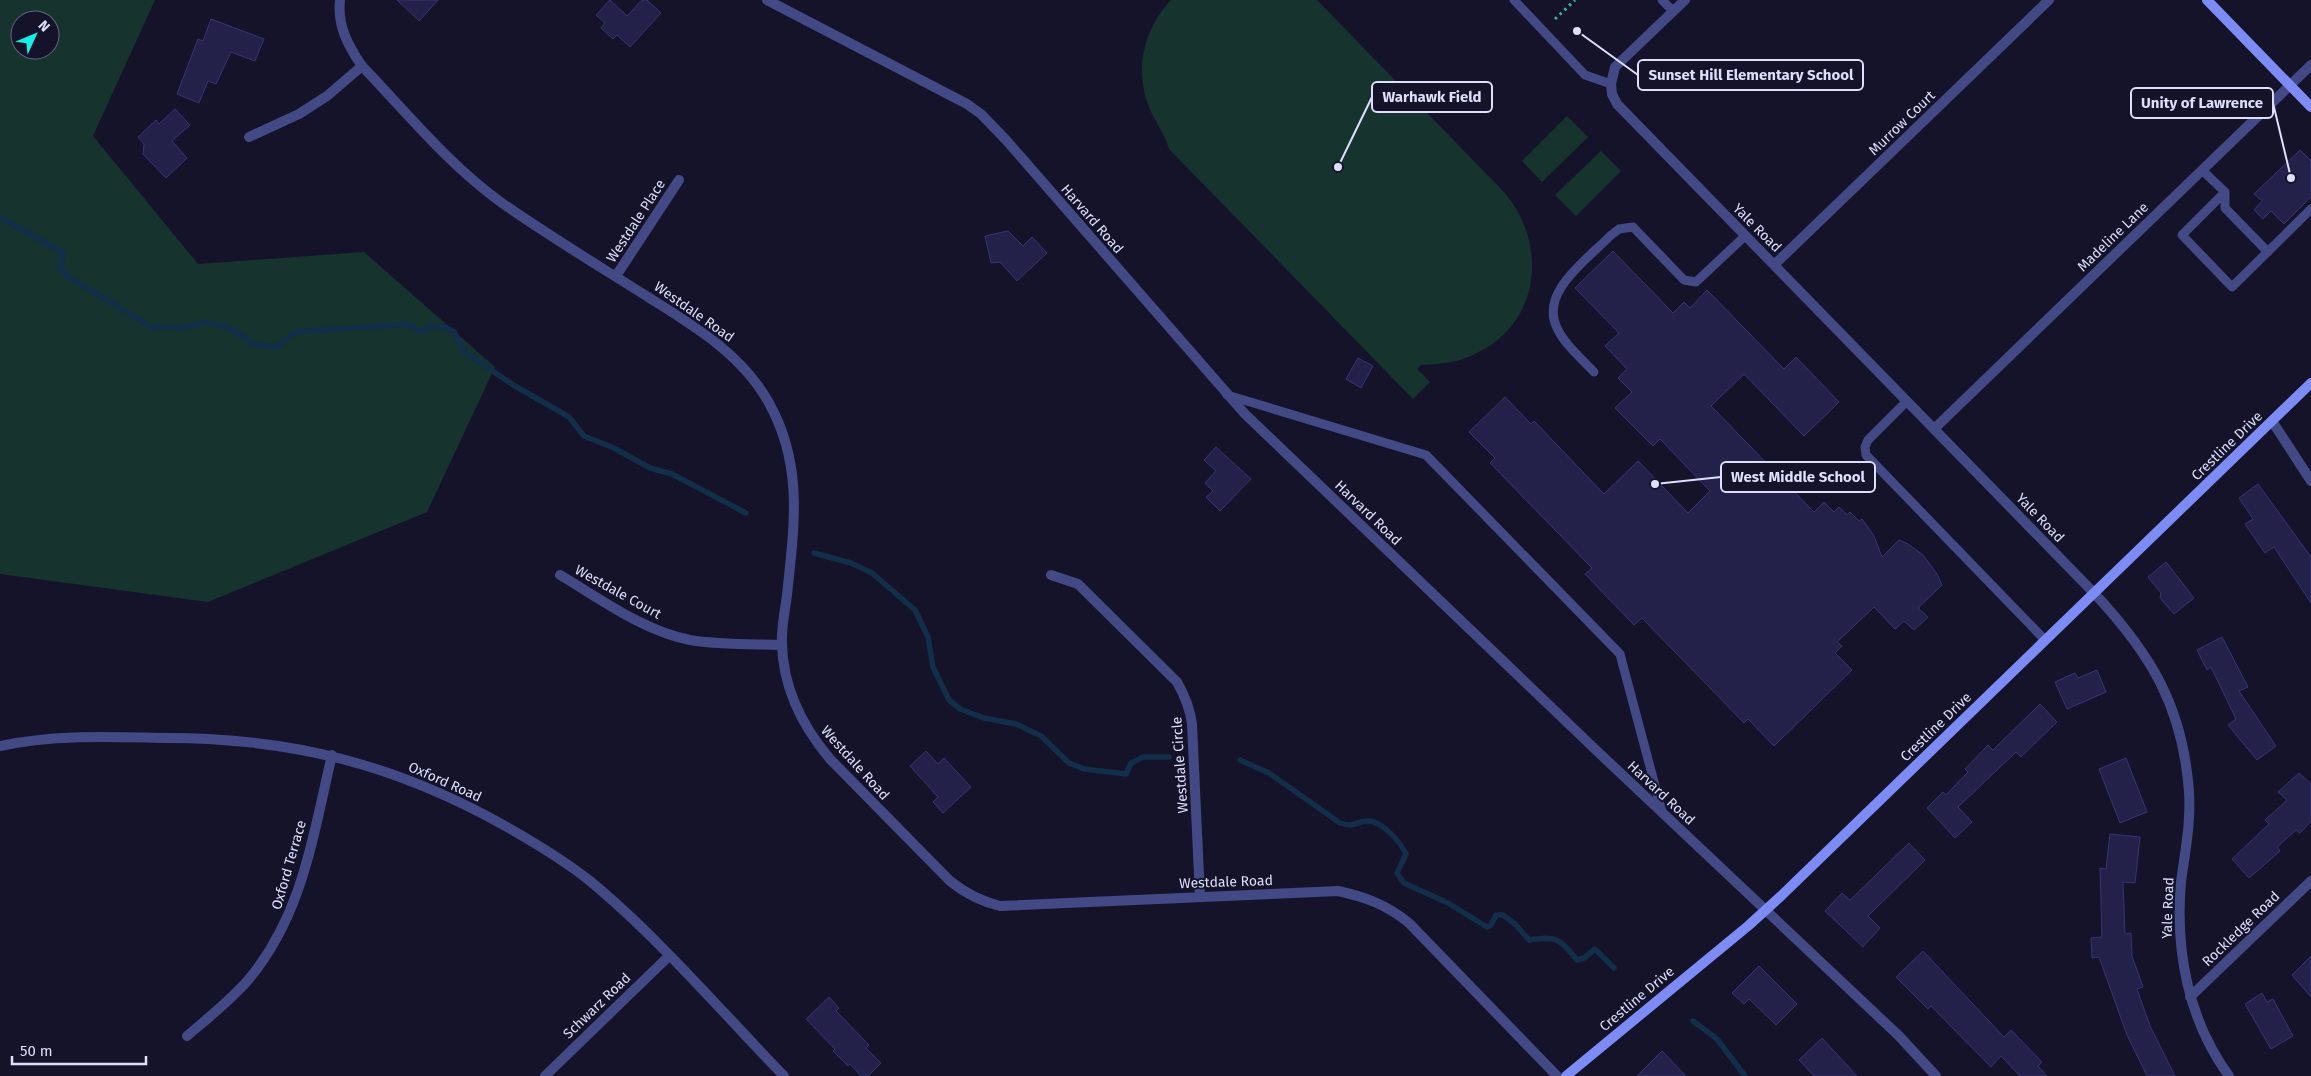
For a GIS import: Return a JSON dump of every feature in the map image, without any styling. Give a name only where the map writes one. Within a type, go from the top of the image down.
[{"type":"street","name":"Harvard Road","points":[[767,0],[926,81],[981,114],[1006,140],[1227,395],[1662,813],[1899,1036],[1936,1076]]},
{"type":"street","points":[[1611,84],[1616,67],[1685,0]]},
{"type":"street","name":"Murrow Court","points":[[1774,265],[2049,0]]},
{"type":"street","points":[[2207,0],[2311,107]]},
{"type":"street","name":"Westdale Road","points":[[339,4],[344,34],[351,51],[362,66],[475,181],[501,202],[723,347],[754,380],[769,402],[782,428],[791,460],[794,485],[794,517],[782,645],[786,676],[794,701],[815,741],[950,882],[966,894],[983,902],[1000,906],[1338,892],[1374,900],[1392,909],[1409,923],[1557,1076]]},
{"type":"street","name":"Madeline Lane","points":[[1934,429],[2311,65]]},
{"type":"street","points":[[249,137],[299,114],[327,96],[362,66]]},
{"type":"street","name":"Yale Road","points":[[1611,84],[1612,94],[1617,104],[2094,592],[2127,629],[2154,670],[2171,703],[2186,763],[2189,794],[2189,826],[2182,880],[2179,930],[2190,998],[2210,1046],[2228,1076]]},
{"type":"street","name":"Westdale Place","points":[[616,276],[679,180]]},
{"type":"street","name":"Crestline Drive","points":[[1566,1076],[1765,910],[2311,383]]},
{"type":"street","points":[[2272,421],[2311,481]]},
{"type":"street","name":"Westdale Court","points":[[560,575],[661,631],[708,643],[782,645]]},
{"type":"street","name":"Westdale Circle","points":[[1051,575],[1078,584],[1177,682],[1184,694],[1191,711],[1200,897]]},
{"type":"street","name":"Oxford Road","points":[[0,746],[53,738],[193,738],[269,743],[332,755],[379,768],[417,783],[458,801],[526,838],[589,880],[669,956],[784,1076]]},
{"type":"street","name":"Oxford Terrace","points":[[187,1036],[248,980],[287,922],[297,896],[308,857],[332,755]]},
{"type":"street","name":"Rockledge Road","points":[[2190,998],[2311,881]]},
{"type":"street","name":"Schwarz Road","points":[[545,1076],[669,956]]},
{"type":"lane","points":[[1514,0],[1585,75],[1611,84]]},
{"type":"lane","points":[[1662,0],[1673,11]]},
{"type":"lane","points":[[2202,170],[2225,192],[2225,208],[2268,252]]},
{"type":"lane","points":[[2225,192],[2182,235],[2232,286],[2311,209]]},
{"type":"lane","points":[[1594,372],[1566,343],[1556,328],[1552,312],[1559,288],[1610,236],[1620,229],[1633,227],[1684,280],[1696,282],[1745,236]]},
{"type":"lane","points":[[1227,395],[1426,455],[1620,654],[1662,813]]},
{"type":"lane","points":[[1907,401],[1868,440],[1865,447],[1866,455],[2045,640]]},
{"type":"path","points":[[1555,19],[1575,0]]},
{"type":"green space","points":[[0,0],[155,0],[93,136],[198,264],[364,252],[495,367],[427,512],[208,602],[0,574]]},
{"type":"green space","points":[[1171,0],[1317,0],[1504,192],[1518,213],[1528,236],[1532,259],[1531,282],[1525,304],[1513,324],[1496,342],[1460,360],[1441,364],[1421,365],[1417,369],[1430,382],[1413,399],[1169,149],[1149,107],[1142,79],[1142,64],[1148,36],[1154,23]]},
{"type":"green space","points":[[1567,116],[1588,137],[1542,182],[1522,161]]},
{"type":"green space","points":[[1601,151],[1621,171],[1576,216],[1555,195]]},
{"type":"building","points":[[397,0],[438,0],[419,21]]},
{"type":"building","points":[[610,0],[627,16],[642,0],[647,0],[661,13],[630,47],[617,35],[613,39],[601,28],[605,23],[596,15]]},
{"type":"building","points":[[211,19],[264,39],[255,61],[231,52],[216,84],[208,81],[199,103],[177,94],[198,39],[203,41]]},
{"type":"building","points":[[175,109],[190,125],[172,141],[187,158],[166,178],[143,154],[144,144],[138,137],[156,120],[159,124]]},
{"type":"building","points":[[2300,150],[2311,161],[2311,197],[2284,224],[2271,211],[2263,219],[2254,210],[2262,201],[2254,194]]},
{"type":"building","points":[[1008,231],[1023,246],[1032,237],[1047,253],[1017,281],[1000,262],[991,263],[985,236]]},
{"type":"building","points":[[1613,251],[1673,313],[1684,302],[1690,308],[1707,290],[1784,369],[1796,357],[1839,402],[1804,436],[1744,374],[1711,406],[1814,512],[1824,502],[1834,512],[1839,507],[1847,515],[1850,512],[1859,521],[1862,519],[1874,536],[1882,557],[1899,540],[1908,544],[1923,555],[1937,574],[1942,585],[1918,608],[1928,617],[1914,630],[1904,621],[1895,629],[1874,607],[1837,642],[1842,646],[1835,653],[1852,670],[1774,746],[1748,719],[1744,723],[1642,618],[1634,625],[1585,574],[1592,568],[1490,463],[1495,458],[1469,432],[1505,397],[1531,424],[1534,421],[1604,494],[1638,461],[1688,513],[1710,491],[1660,439],[1653,446],[1615,408],[1632,392],[1618,378],[1627,369],[1605,346],[1619,333],[1575,288]]},
{"type":"building","points":[[1358,358],[1373,366],[1361,388],[1346,379]]},
{"type":"building","points":[[1216,447],[1251,479],[1220,511],[1206,497],[1213,491],[1205,483],[1216,471],[1204,460]]},
{"type":"building","points":[[2258,484],[2311,557],[2311,603],[2274,547],[2265,553],[2245,524],[2253,519],[2239,498]]},
{"type":"building","points":[[2166,562],[2194,598],[2174,614],[2160,598],[2161,593],[2148,577]]},
{"type":"building","points":[[2222,637],[2248,687],[2239,691],[2276,746],[2257,760],[2228,725],[2236,719],[2211,667],[2207,670],[2197,650]]},
{"type":"building","points":[[2097,670],[2106,692],[2067,709],[2055,682],[2075,673],[2078,678]]},
{"type":"building","points":[[2040,704],[2057,722],[2021,757],[2016,752],[1958,807],[1972,822],[1955,838],[1927,808],[1943,792],[1946,795],[1968,772],[1965,769],[1988,745],[1993,750]]},
{"type":"building","points":[[926,751],[938,764],[944,758],[971,787],[943,813],[933,802],[938,797],[910,766]]},
{"type":"building","points":[[2126,758],[2147,812],[2120,823],[2099,769]]},
{"type":"building","points":[[2299,773],[2311,784],[2311,821],[2300,833],[2296,830],[2277,847],[2280,851],[2249,878],[2232,859],[2269,824],[2265,820],[2287,800],[2278,792]]},
{"type":"building","points":[[2110,834],[2140,837],[2135,883],[2123,882],[2125,934],[2131,933],[2132,956],[2143,987],[2137,989],[2150,1026],[2175,1076],[2147,1076],[2127,1035],[2099,957],[2092,958],[2091,938],[2102,937],[2100,868],[2106,869]]},
{"type":"building","points":[[1909,843],[1925,860],[1868,916],[1880,928],[1863,947],[1825,911],[1842,893],[1850,900]]},
{"type":"building","points":[[1923,951],[2004,1037],[2011,1030],[2042,1062],[2038,1066],[2047,1076],[2020,1076],[2001,1056],[1991,1067],[1931,1006],[1928,1009],[1896,977]]},
{"type":"building","points":[[2311,956],[2311,997],[2292,975]]},
{"type":"building","points":[[1759,966],[1797,1004],[1776,1025],[1749,999],[1744,1004],[1732,993]]},
{"type":"building","points":[[2262,993],[2267,1002],[2273,999],[2293,1036],[2271,1049],[2245,1004]]},
{"type":"building","points":[[829,997],[839,1008],[836,1011],[869,1045],[866,1048],[881,1063],[868,1076],[861,1076],[850,1064],[848,1066],[833,1051],[835,1049],[806,1019]]},
{"type":"building","points":[[1822,1038],[1857,1076],[1814,1076],[1799,1060]]},
{"type":"building","points":[[1662,1051],[1686,1076],[1637,1076]]},
{"type":"waterway","points":[[0,217],[63,253],[60,268],[70,278],[152,327],[182,328],[205,322],[227,327],[256,345],[277,347],[294,332],[408,324],[421,332],[431,326],[445,327],[454,332],[464,352],[515,386],[569,417],[584,436],[614,448],[650,468],[672,474],[746,513]]},
{"type":"waterway","points":[[814,553],[851,563],[872,573],[915,610],[928,637],[933,667],[949,700],[960,709],[984,718],[1016,724],[1041,736],[1069,763],[1084,769],[1126,774],[1131,763],[1143,757],[1169,757]]},
{"type":"waterway","points":[[1240,760],[1269,773],[1340,823],[1352,825],[1367,821],[1379,824],[1395,838],[1406,854],[1397,873],[1404,883],[1448,903],[1487,927],[1491,925],[1496,915],[1503,915],[1516,925],[1529,940],[1546,938],[1557,940],[1577,960],[1584,958],[1595,949],[1614,968]]},
{"type":"waterway","points":[[1693,1021],[1717,1039],[1745,1076]]},
{"type":"place","name":"Sunset Hill Elementary School","points":[[1577,31]]},
{"type":"place","name":"Warhawk Field","points":[[1338,167]]},
{"type":"place","name":"Unity of Lawrence","points":[[2291,178]]},
{"type":"place","name":"West Middle School","points":[[1655,484]]}]
